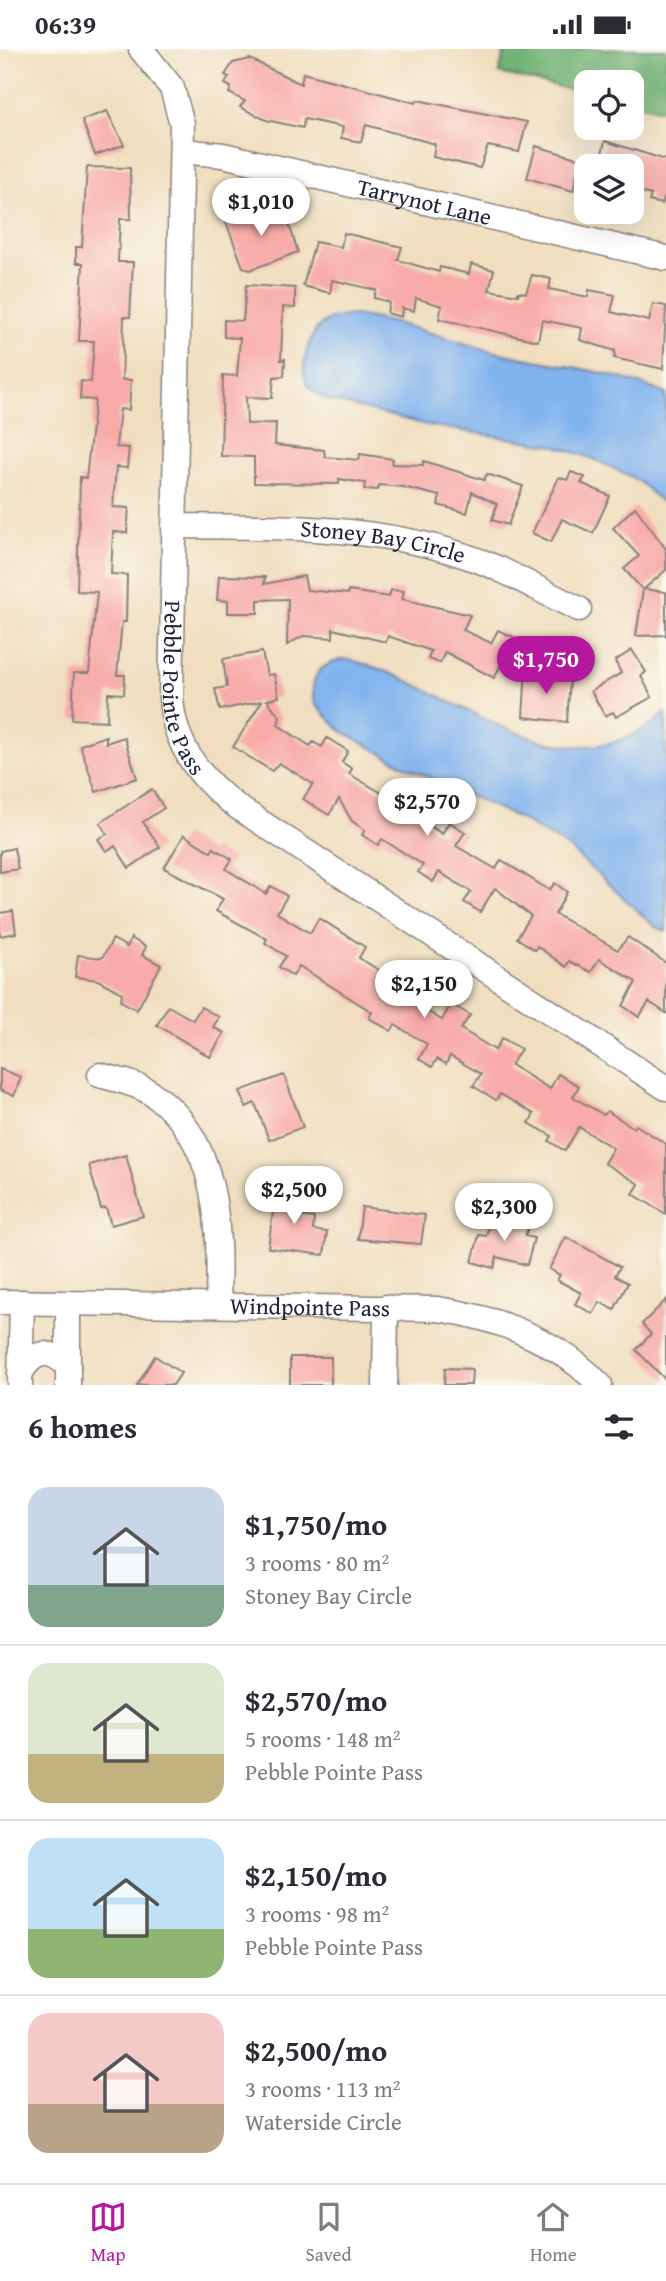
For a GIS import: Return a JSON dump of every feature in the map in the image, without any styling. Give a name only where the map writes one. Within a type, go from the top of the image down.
[{"type":"street","name":"Pebble Pointe Pass","points":[[141,49],[172,88],[182,124],[172,715],[181,741],[201,776],[239,809],[666,1088]]},
{"type":"street","name":"Tarrynot Lane","points":[[182,151],[223,155],[666,258]]},
{"type":"street","name":"Stoney Bay Circle","points":[[174,526],[306,528],[382,536],[496,568],[579,609]]},
{"type":"street","points":[[100,1075],[150,1092],[190,1135],[206,1168],[216,1204],[218,1305]]},
{"type":"street","points":[[11,1302],[20,1379]]},
{"type":"street","name":"Windpointe Pass","points":[[11,1302],[386,1307],[450,1311],[511,1327],[553,1348],[600,1385]]},
{"type":"street","points":[[68,1303],[68,1376]]},
{"type":"street","points":[[385,1385],[386,1307]]},
{"type":"street","points":[[20,1379],[28,1360],[42,1353],[55,1355],[68,1376]]},
{"type":"green space","points":[[505,49],[666,49],[666,111],[644,106],[644,70],[574,70],[574,90],[499,73]]},
{"type":"water","points":[[354,315],[403,325],[484,349],[622,378],[666,394],[666,506],[637,480],[594,459],[556,446],[427,425],[327,400],[312,390],[306,382],[305,357],[311,339],[320,325],[336,317]]},
{"type":"water","points":[[345,659],[385,671],[465,710],[546,742],[586,746],[626,738],[666,713],[666,931],[655,927],[569,848],[520,819],[405,766],[340,730],[315,704],[313,686],[322,668]]},
{"type":"building","points":[[250,59],[301,84],[303,73],[416,103],[417,100],[527,122],[519,152],[488,146],[480,168],[433,157],[435,144],[366,125],[361,142],[341,138],[343,127],[304,119],[303,128],[266,120],[240,107],[245,101],[229,93],[231,87],[225,84],[229,77],[225,75],[233,63]]},
{"type":"building","points":[[107,111],[124,145],[95,155],[82,120]]},
{"type":"building","points":[[605,141],[666,160],[666,194],[662,204],[649,201],[651,195],[644,193],[644,154],[602,154]]},
{"type":"building","points":[[536,146],[574,157],[573,191],[527,178]]},
{"type":"building","points":[[87,167],[130,168],[131,219],[120,219],[118,262],[133,262],[130,317],[124,317],[122,380],[131,380],[129,410],[120,409],[116,447],[129,448],[127,468],[116,467],[113,507],[129,508],[127,533],[113,532],[111,574],[127,575],[126,622],[122,622],[117,675],[125,675],[124,694],[108,693],[107,721],[72,719],[74,673],[89,673],[97,592],[77,591],[80,477],[86,478],[95,400],[80,399],[81,381],[91,382],[94,341],[79,341],[83,263],[76,263],[76,247],[82,247]]},
{"type":"building","points":[[244,208],[249,221],[284,209],[298,252],[250,270],[243,267],[224,217]]},
{"type":"building","points":[[344,233],[402,247],[398,260],[439,272],[440,267],[469,274],[471,264],[494,270],[489,290],[518,295],[518,292],[526,293],[532,275],[551,279],[549,289],[588,297],[589,290],[615,295],[611,312],[649,321],[653,304],[666,306],[663,369],[614,358],[615,351],[580,340],[582,328],[542,320],[538,341],[439,319],[442,306],[416,298],[414,311],[402,308],[401,317],[387,313],[389,302],[374,298],[376,290],[332,280],[330,293],[303,286],[315,242],[341,247]]},
{"type":"building","points":[[246,285],[295,288],[295,308],[283,307],[281,360],[285,359],[284,376],[274,377],[272,398],[246,397],[247,424],[276,423],[275,445],[324,450],[325,457],[359,460],[360,454],[393,459],[392,464],[423,465],[424,461],[484,480],[487,474],[523,486],[508,525],[492,520],[497,504],[472,492],[467,513],[438,505],[440,496],[403,487],[379,485],[378,490],[364,489],[365,483],[339,479],[339,484],[254,483],[254,457],[221,456],[223,375],[237,376],[240,338],[224,337],[224,320],[243,321]]},
{"type":"building","points":[[571,472],[585,477],[581,483],[610,496],[593,533],[562,519],[551,542],[532,533],[559,477],[567,480]]},
{"type":"building","points":[[635,507],[666,549],[666,570],[644,589],[666,592],[666,635],[636,636],[643,590],[624,569],[639,556],[613,528]]},
{"type":"building","points":[[219,576],[265,577],[264,584],[304,576],[307,590],[348,594],[348,591],[389,597],[391,590],[404,591],[402,599],[470,615],[463,630],[491,643],[498,630],[515,638],[494,678],[445,652],[440,663],[428,659],[431,651],[388,636],[386,642],[333,629],[333,638],[303,636],[287,645],[288,599],[258,600],[258,613],[228,613],[228,601],[217,600]]},
{"type":"building","points":[[632,650],[646,672],[641,676],[652,697],[616,717],[613,712],[605,716],[591,691],[621,673],[615,661]]},
{"type":"building","points":[[262,652],[267,675],[274,674],[279,697],[267,700],[280,717],[278,725],[310,746],[313,742],[322,747],[327,738],[348,751],[342,762],[352,769],[349,774],[389,797],[400,784],[410,792],[402,806],[442,834],[449,822],[465,832],[456,846],[496,869],[501,860],[549,890],[555,883],[567,892],[555,914],[618,950],[628,937],[666,963],[666,1013],[649,1002],[639,1017],[623,1006],[636,982],[599,959],[591,972],[569,961],[566,967],[537,946],[535,950],[517,938],[531,916],[495,888],[480,912],[464,902],[471,892],[439,872],[433,882],[418,872],[423,865],[382,839],[378,845],[362,835],[365,830],[352,821],[339,799],[329,815],[303,799],[313,784],[279,763],[272,771],[233,747],[262,701],[220,710],[215,689],[227,687],[223,659]]},
{"type":"building","points":[[526,668],[546,668],[546,677],[570,679],[567,722],[523,717]]},
{"type":"building","points":[[106,736],[106,743],[124,737],[137,778],[96,792],[80,745]]},
{"type":"building","points":[[152,789],[164,808],[143,822],[160,847],[129,868],[115,846],[106,851],[98,839],[107,834],[100,823]]},
{"type":"building","points":[[184,835],[211,852],[213,848],[232,859],[226,869],[266,894],[271,886],[287,896],[277,913],[310,933],[319,918],[365,947],[359,958],[392,978],[395,973],[413,983],[405,998],[442,1020],[451,1004],[470,1015],[461,1029],[495,1050],[502,1038],[521,1049],[511,1065],[550,1089],[558,1074],[579,1086],[573,1097],[604,1115],[607,1111],[634,1128],[636,1125],[666,1144],[666,1214],[633,1194],[639,1184],[604,1163],[613,1148],[579,1127],[565,1151],[549,1141],[552,1136],[529,1123],[534,1114],[500,1094],[496,1100],[473,1086],[481,1074],[450,1056],[446,1064],[437,1059],[432,1067],[419,1059],[427,1044],[395,1025],[391,1031],[369,1018],[372,1012],[299,966],[293,976],[279,967],[286,956],[265,943],[267,939],[216,911],[223,899],[164,868]]},
{"type":"building","points":[[14,848],[18,869],[0,872],[0,851]]},
{"type":"building","points":[[13,911],[16,933],[0,936],[0,913]]},
{"type":"building","points":[[131,938],[146,947],[142,955],[161,965],[137,1010],[121,1001],[122,993],[98,980],[75,977],[78,955],[102,958],[113,939],[127,947]]},
{"type":"building","points":[[168,1006],[193,1020],[201,1007],[219,1017],[213,1027],[224,1033],[210,1057],[157,1025]]},
{"type":"building","points":[[0,1069],[21,1077],[14,1096],[0,1090]]},
{"type":"building","points":[[284,1075],[303,1127],[269,1140],[255,1103],[246,1107],[240,1091]]},
{"type":"building","points":[[126,1155],[143,1216],[111,1225],[106,1208],[101,1209],[89,1165]]},
{"type":"building","points":[[276,1189],[302,1192],[299,1216],[314,1218],[313,1230],[327,1232],[324,1255],[268,1248]]},
{"type":"building","points":[[362,1207],[425,1215],[421,1244],[358,1239]]},
{"type":"building","points":[[507,1213],[521,1216],[518,1225],[528,1228],[525,1236],[534,1238],[527,1265],[497,1257],[494,1268],[472,1262],[479,1235],[486,1236],[491,1219],[504,1222]]},
{"type":"building","points":[[566,1237],[620,1267],[615,1276],[628,1283],[614,1310],[600,1302],[593,1314],[575,1304],[581,1293],[557,1280],[560,1275],[549,1269]]},
{"type":"building","points":[[666,1300],[666,1380],[636,1350],[651,1334],[642,1324]]},
{"type":"building","points":[[155,1356],[181,1373],[173,1385],[137,1385]]},
{"type":"building","points":[[290,1357],[331,1357],[331,1385],[290,1385]]},
{"type":"building","points":[[445,1368],[472,1369],[471,1385],[444,1385]]}]
